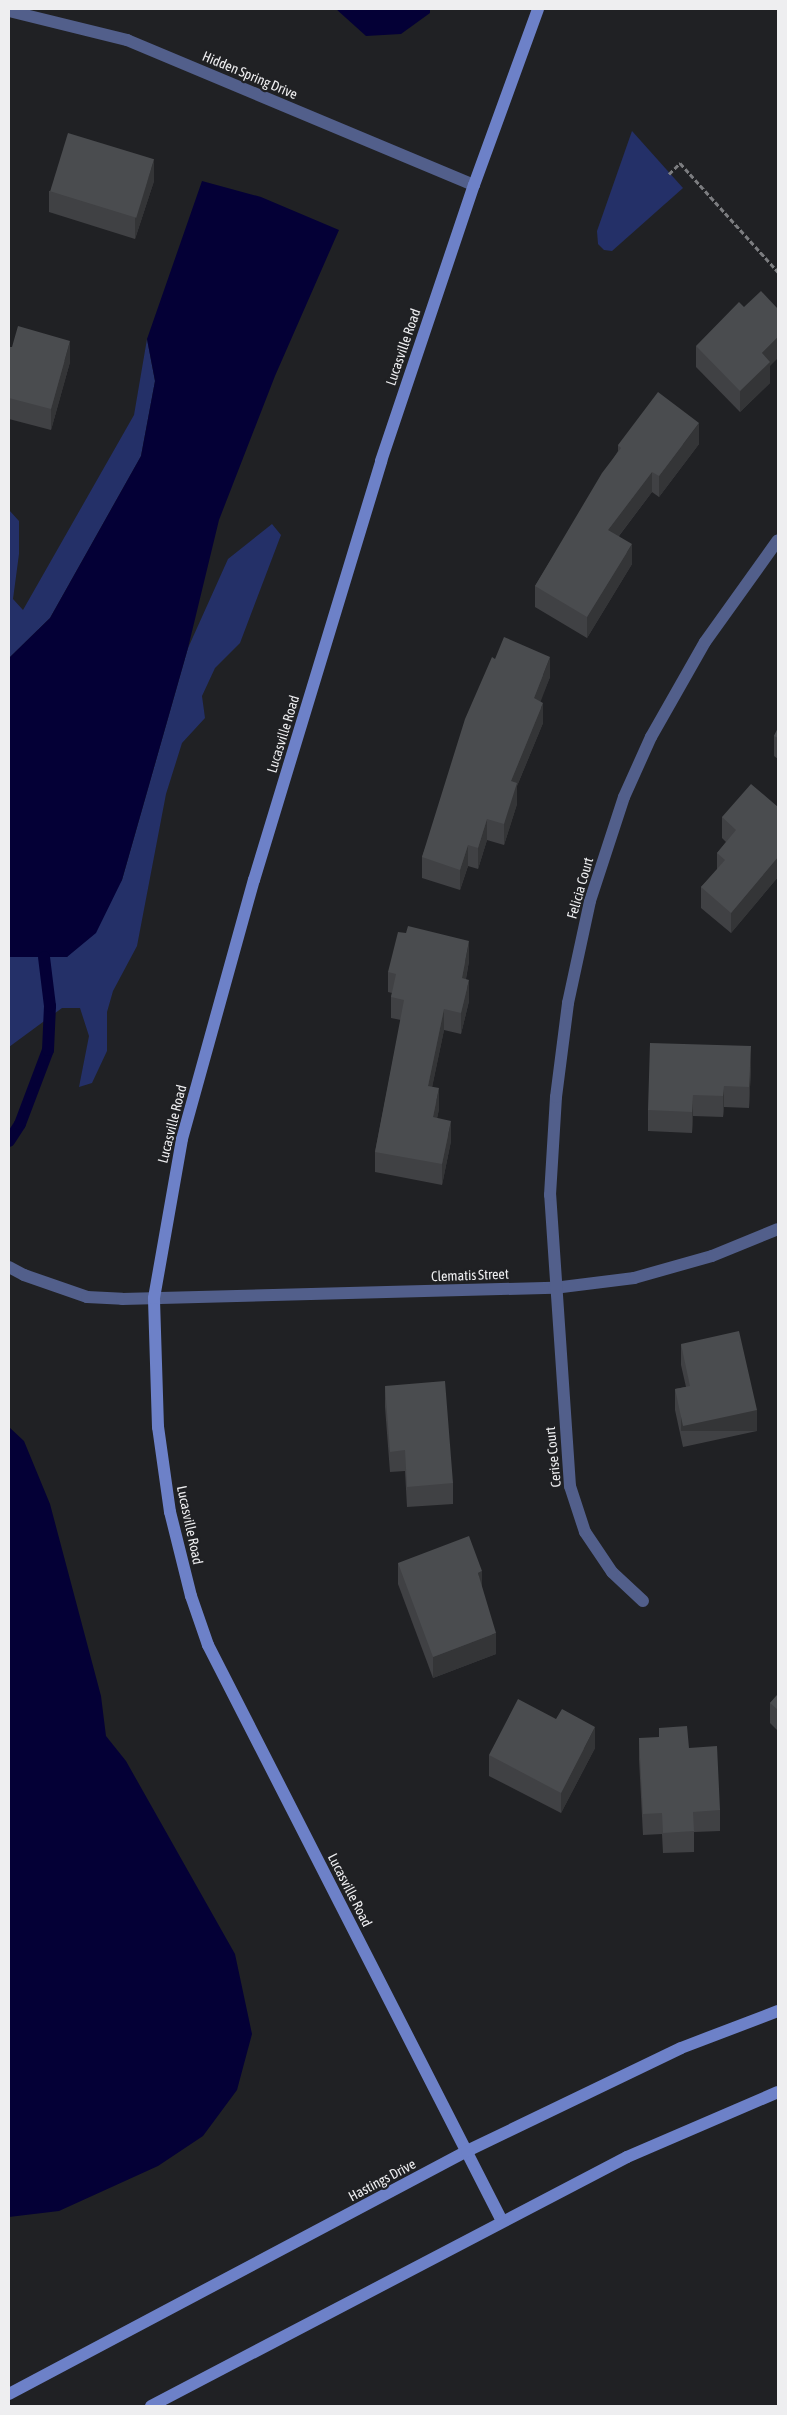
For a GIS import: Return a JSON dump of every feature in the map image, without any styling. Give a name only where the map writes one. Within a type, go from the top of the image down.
[{"type":"street","name":"Lucasville Road","points":[[502,2221],[208,1645],[191,1596],[170,1512],[158,1427],[154,1298],[182,1139],[252,889],[381,461],[474,185],[538,9]]},
{"type":"street","name":"Hidden Spring Drive","points":[[9,11],[37,12],[126,40],[474,185]]},
{"type":"street","name":"Felicia Court","points":[[554,1288],[550,1195],[556,1097],[568,1003],[590,901],[624,797],[651,737],[705,642],[778,540]]},
{"type":"street","name":"Clematis Street","points":[[9,1266],[24,1275],[87,1297],[154,1298],[554,1288],[634,1278],[712,1256],[778,1229]]},
{"type":"street","name":"Cerise Court","points":[[554,1288],[570,1486],[585,1532],[612,1572],[643,1601]]},
{"type":"street","name":"Hastings Drive","points":[[9,2394],[467,2152],[681,2048],[778,2011]]},
{"type":"street","points":[[151,2406],[626,2157],[778,2092]]},
{"type":"path","points":[[669,174],[680,163],[778,272]]},
{"type":"shaded area","points":[[336,9],[430,9],[430,13],[401,34],[366,36]]},
{"type":"shaded area","points":[[632,131],[683,188],[612,251],[604,250],[598,244],[597,231]]},
{"type":"shaded area","points":[[202,181],[261,197],[339,230],[275,376],[219,520],[188,648],[122,880],[96,933],[67,957],[10,957],[9,658],[50,618],[141,456],[155,381],[147,339]]},
{"type":"shaded area","points":[[147,339],[155,381],[141,456],[50,618],[9,658],[9,510],[19,521],[19,554],[13,599],[23,610],[134,415]]},
{"type":"shaded area","points":[[272,524],[281,535],[240,643],[215,668],[202,696],[205,718],[182,743],[166,794],[137,946],[113,991],[107,1012],[107,1051],[92,1083],[79,1087],[89,1036],[80,1008],[62,1008],[9,1047],[9,957],[67,957],[122,880],[188,648],[228,559]]},
{"type":"shaded area","points":[[9,1427],[24,1441],[50,1504],[101,1696],[106,1736],[126,1761],[235,1954],[252,2034],[237,2090],[203,2136],[158,2166],[59,2211],[9,2217]]},
{"type":"building","points":[[68,133],[154,159],[136,218],[50,191]]},
{"type":"building","points":[[761,291],[778,309],[778,337],[762,353],[770,362],[740,391],[696,346],[739,302],[744,307]]},
{"type":"building","points":[[18,326],[70,341],[51,409],[9,398],[9,347],[12,347]]},
{"type":"building","points":[[658,392],[699,423],[659,476],[652,472],[608,530],[632,544],[587,617],[535,586],[602,473],[621,448],[618,445]]},
{"type":"building","points":[[504,637],[550,657],[534,698],[543,703],[511,781],[517,783],[504,824],[487,819],[478,848],[468,845],[460,870],[422,857],[465,719],[492,657],[495,659]]},
{"type":"building","points":[[778,728],[778,738],[774,736]]},
{"type":"building","points":[[751,784],[778,807],[778,857],[731,913],[701,887],[725,860],[717,853],[736,830],[722,817]]},
{"type":"building","points":[[408,926],[469,941],[462,978],[469,980],[461,1013],[444,1009],[428,1086],[439,1088],[433,1117],[451,1121],[442,1164],[375,1152],[404,1000],[391,997],[396,974],[388,972],[398,932],[406,933]]},
{"type":"building","points":[[650,1043],[751,1046],[749,1087],[724,1086],[723,1096],[693,1095],[692,1112],[648,1110]]},
{"type":"building","points":[[739,1331],[757,1410],[683,1426],[675,1389],[690,1386],[681,1344]]},
{"type":"building","points":[[445,1381],[453,1483],[407,1487],[405,1450],[390,1452],[385,1386]]},
{"type":"building","points":[[469,1536],[482,1571],[478,1573],[496,1633],[433,1657],[398,1563]]},
{"type":"building","points":[[778,1694],[778,1710],[770,1703]]},
{"type":"building","points":[[518,1699],[556,1719],[562,1709],[595,1727],[561,1793],[489,1755]]},
{"type":"building","points":[[687,1726],[689,1748],[717,1746],[720,1810],[693,1812],[694,1831],[663,1833],[662,1813],[643,1814],[639,1738],[659,1737],[659,1728]]},
{"type":"waterway","points":[[9,1141],[20,1124],[48,1050],[50,1006],[44,957]]}]
